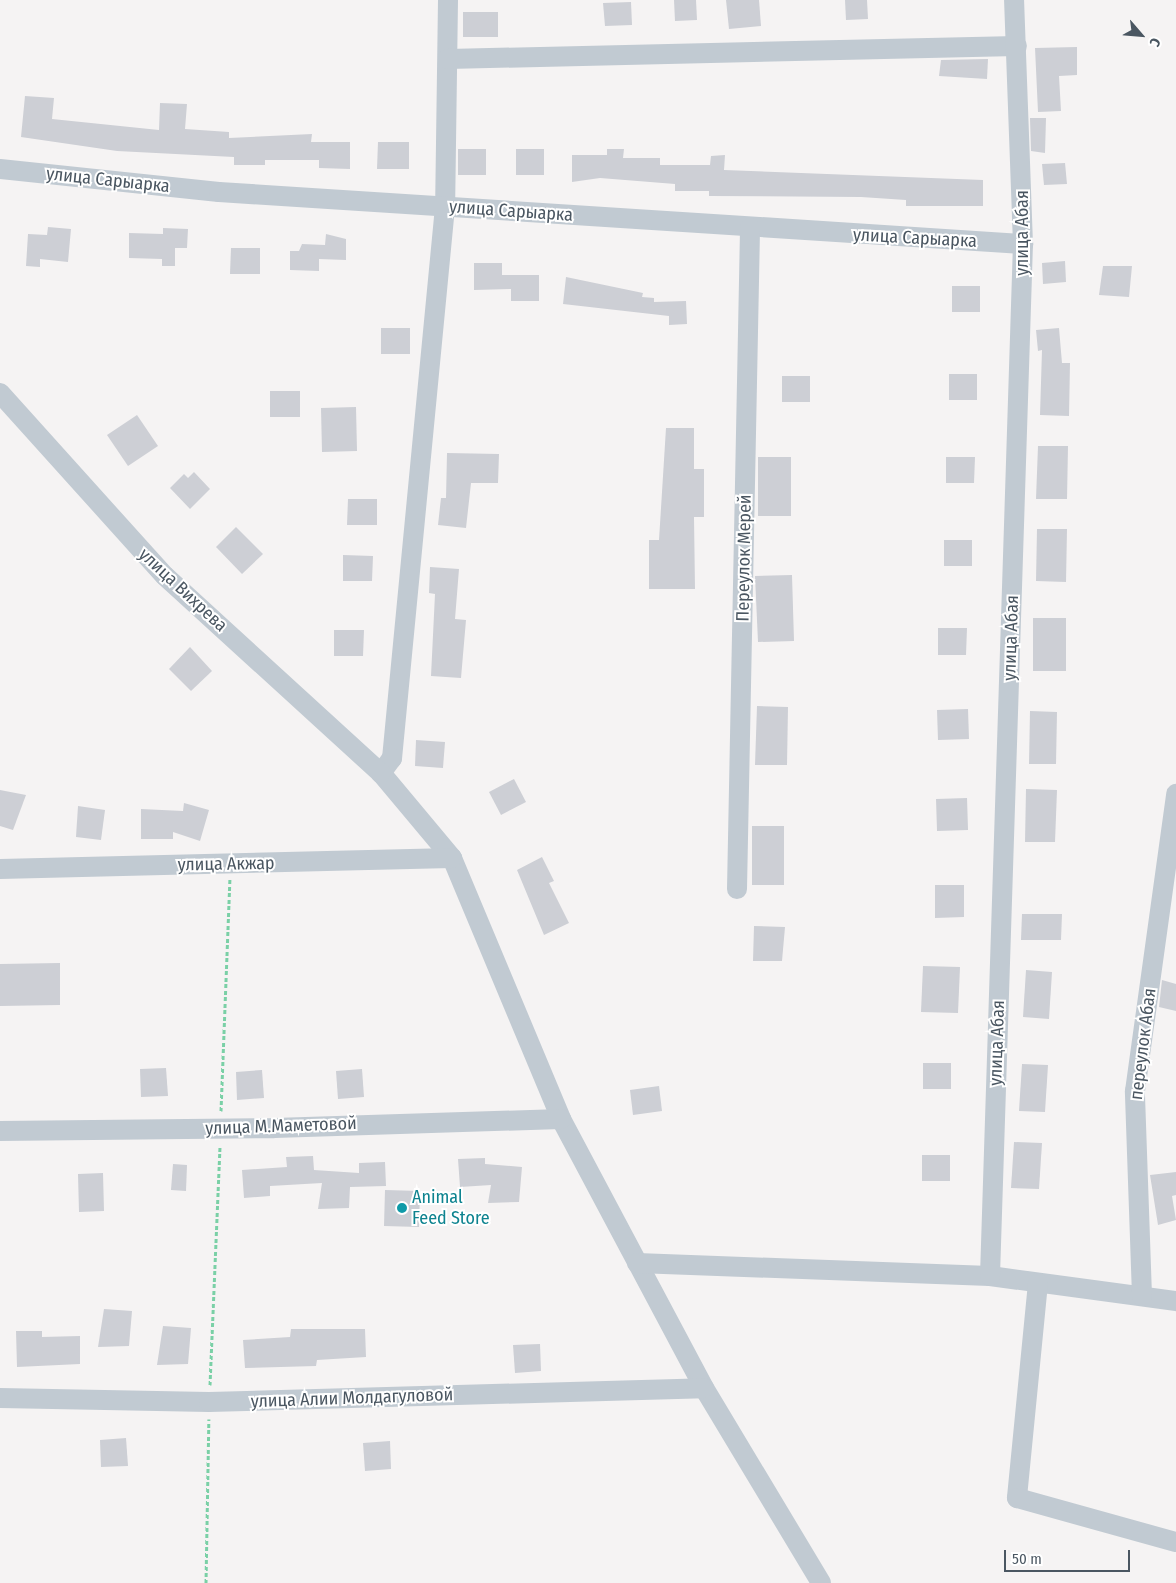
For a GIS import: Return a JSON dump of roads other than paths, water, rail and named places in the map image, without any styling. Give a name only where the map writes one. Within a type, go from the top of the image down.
[{"type":"street","points":[[381,773],[392,758],[445,207],[448,0]]},
{"type":"street","name":"улица Абая","points":[[990,1276],[1023,244],[1014,0]]},
{"type":"street","points":[[448,58],[1017,46]]},
{"type":"street","name":"улица Сарыарка","points":[[0,169],[219,192],[750,228],[1023,244]]},
{"type":"street","name":"Переулок Мерей","points":[[737,889],[750,228]]},
{"type":"street","name":"улица Вихрева","points":[[0,393],[165,576],[381,773],[452,858],[561,1118],[704,1388],[821,1583]]},
{"type":"street","name":"переулок Абая","points":[[1142,1296],[1135,1091],[1176,794]]},
{"type":"street","name":"улица Акжар","points":[[0,869],[452,858]]},
{"type":"street","name":"улица М.Маметовой","points":[[0,1130],[220,1129],[561,1118]]},
{"type":"street","points":[[637,1263],[990,1276],[1176,1301]]},
{"type":"street","points":[[1038,1283],[1017,1498],[1176,1542]]},
{"type":"street","name":"улица Алии Молдагуловой","points":[[0,1398],[209,1402],[704,1388]]},
{"type":"place","name":"Animal Feed Store","points":[[402,1208]]}]
